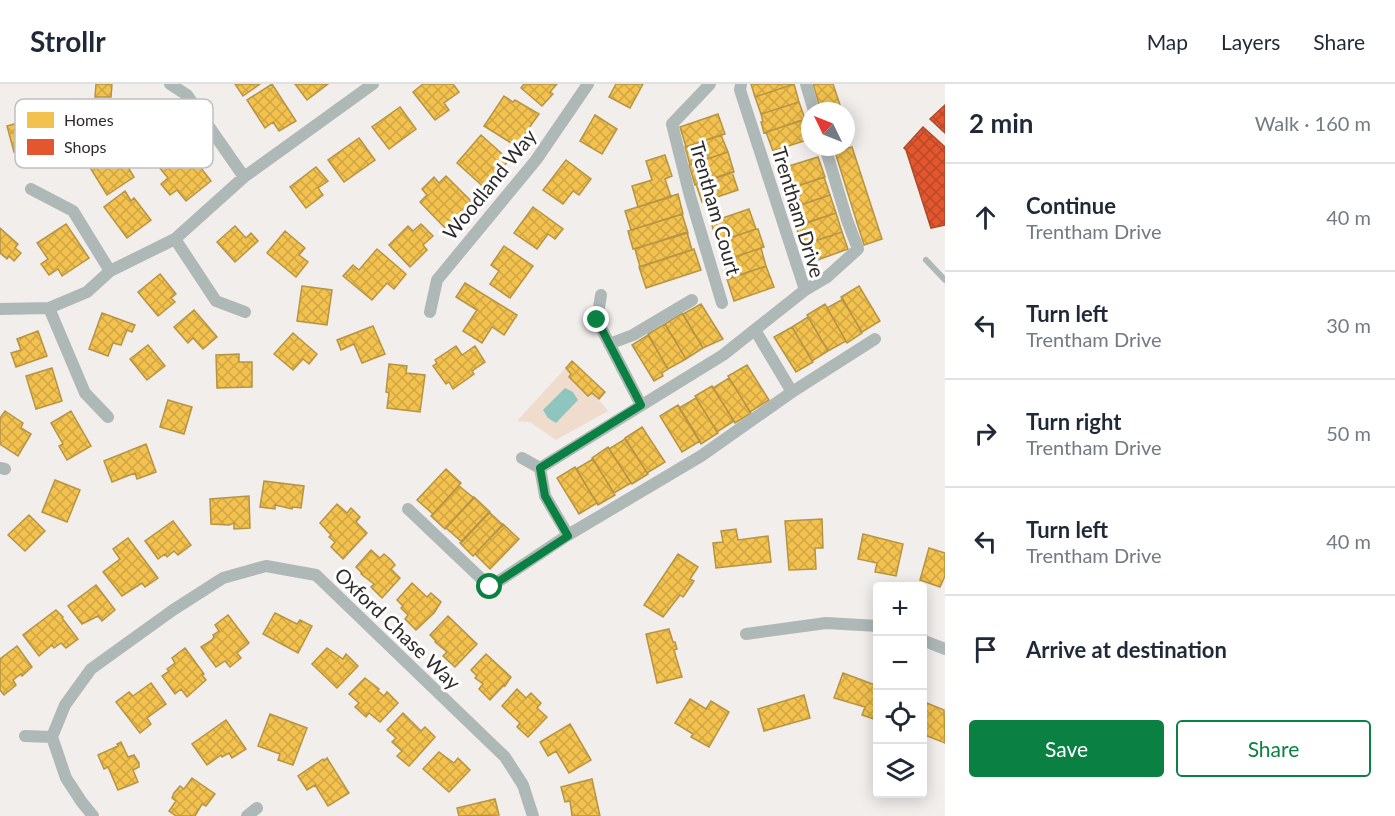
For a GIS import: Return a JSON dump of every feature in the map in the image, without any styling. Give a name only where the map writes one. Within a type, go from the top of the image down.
[{"type":"street","points":[[170,84],[187,94],[190,99]]},
{"type":"street","points":[[0,309],[50,308],[87,292],[110,271],[175,238],[244,177],[373,84]]},
{"type":"street","name":"Woodland Way","points":[[430,312],[437,280],[536,160],[588,84]]},
{"type":"street","name":"Trentham Court","points":[[710,84],[672,124],[690,196],[723,303]]},
{"type":"street","name":"Trentham Drive","points":[[540,468],[723,355],[805,290],[740,90],[741,84]]},
{"type":"street","points":[[806,84],[811,102]]},
{"type":"street","points":[[213,132],[244,177]]},
{"type":"street","points":[[805,290],[827,277],[858,249],[828,156]]},
{"type":"street","points":[[31,189],[73,211],[110,271]]},
{"type":"street","points":[[175,238],[216,301],[245,312]]},
{"type":"street","points":[[601,295],[597,320],[641,405]]},
{"type":"street","points":[[609,344],[633,335],[692,300]]},
{"type":"street","points":[[50,308],[85,393],[108,417]]},
{"type":"street","points":[[754,330],[792,392]]},
{"type":"street","points":[[408,509],[490,587],[568,536],[701,456],[792,392],[875,339]]},
{"type":"street","points":[[522,458],[540,468],[545,496],[568,536]]},
{"type":"street","name":"Oxford Chase Way","points":[[52,737],[65,705],[91,669],[173,610],[223,578],[266,566],[316,575],[504,757],[523,785],[533,816]]},
{"type":"street","points":[[746,634],[826,623],[873,626]]},
{"type":"street","points":[[927,642],[945,649]]},
{"type":"street","points":[[25,736],[52,737],[66,778],[93,816]]},
{"type":"lane","points":[[926,260],[945,280]]},
{"type":"shaded area","points":[[572,361],[605,392],[599,400],[608,411],[556,440],[530,422],[517,421]]},
{"type":"water","points":[[565,388],[573,392],[578,400],[556,423],[548,418],[543,410]]},
{"type":"building: Homes","points":[[96,84],[112,84],[111,97],[95,97]]},
{"type":"building: Homes","points":[[235,84],[260,84],[243,96]]},
{"type":"building: Homes","points":[[272,84],[296,121],[279,131],[273,122],[265,128],[247,100]]},
{"type":"building: Homes","points":[[295,84],[328,84],[307,100]]},
{"type":"building: Homes","points":[[423,84],[453,84],[459,92],[444,103],[449,110],[435,120],[413,92]]},
{"type":"building: Homes","points":[[524,84],[557,84],[550,92],[553,94],[542,106],[521,88]]},
{"type":"building: Homes","points":[[616,84],[643,84],[630,108],[609,97]]},
{"type":"building: Homes","points":[[751,84],[794,84],[755,97]]},
{"type":"building: Homes","points":[[794,84],[799,102],[761,114],[755,97]]},
{"type":"building: Homes","points":[[813,84],[833,84],[839,102],[818,102]]},
{"type":"building: Homes","points":[[504,96],[539,114],[516,146],[484,126]]},
{"type":"building: Homes","points":[[799,102],[801,120],[764,133],[761,114]]},
{"type":"building: Homes","points":[[400,107],[416,129],[389,149],[372,127]]},
{"type":"building: Homes","points":[[718,114],[725,134],[686,147],[680,127]]},
{"type":"building: Homes","points":[[595,115],[617,129],[602,154],[580,141]]},
{"type":"building: Homes","points":[[801,121],[801,142],[773,151],[766,132]]},
{"type":"building: Homes","points":[[15,124],[15,152],[14,152],[7,126]]},
{"type":"building: Homes","points":[[481,135],[509,160],[499,172],[502,174],[488,191],[457,163]]},
{"type":"building: Homes","points":[[721,135],[728,152],[690,165],[685,147]]},
{"type":"building: Homes","points":[[359,138],[375,160],[344,182],[328,160]]},
{"type":"building: Homes","points":[[728,152],[734,172],[695,185],[689,165]]},
{"type":"building: Homes","points":[[665,155],[672,176],[665,179],[671,197],[638,207],[632,186],[652,180],[646,161]]},
{"type":"building: Homes","points":[[836,156],[855,156],[882,239],[864,245]]},
{"type":"building: Homes","points":[[818,157],[825,177],[785,190],[779,169]]},
{"type":"building: Homes","points":[[566,160],[591,179],[579,195],[573,191],[563,204],[543,190]]},
{"type":"building: Homes","points":[[316,167],[328,181],[318,188],[323,195],[306,208],[290,187]]},
{"type":"building: Homes","points":[[90,168],[129,168],[134,177],[107,195]]},
{"type":"building: Homes","points":[[160,168],[201,168],[211,181],[186,201],[177,190],[170,195],[161,184],[168,178]]},
{"type":"building: Homes","points":[[732,172],[738,190],[702,202],[696,184]]},
{"type":"building: Homes","points":[[446,176],[474,204],[445,228],[420,202],[427,195],[422,189],[434,177],[439,183]]},
{"type":"building: Homes","points":[[824,177],[830,195],[788,209],[782,191]]},
{"type":"building: Homes","points":[[125,191],[131,201],[134,198],[151,220],[127,238],[104,207]]},
{"type":"building: Homes","points":[[678,194],[683,214],[631,230],[625,211]]},
{"type":"building: Homes","points":[[678,194],[683,214],[631,230],[625,211]]},
{"type":"building: Homes","points":[[830,195],[836,213],[798,226],[792,208]]},
{"type":"building: Homes","points":[[533,207],[563,229],[555,239],[548,234],[537,249],[514,233]]},
{"type":"building: Homes","points":[[749,209],[756,229],[717,242],[711,222]]},
{"type":"building: Homes","points":[[836,213],[842,232],[802,245],[796,226]]},
{"type":"building: Homes","points":[[682,214],[688,233],[633,249],[628,231]]},
{"type":"building: Homes","points":[[682,214],[688,233],[633,249],[628,231]]},
{"type":"building: Homes","points":[[66,224],[89,258],[62,276],[58,269],[49,275],[41,264],[48,259],[37,243]]},
{"type":"building: Homes","points":[[421,224],[433,236],[423,245],[427,250],[410,267],[389,245],[408,226],[413,231]]},
{"type":"building: Homes","points":[[235,226],[246,238],[251,233],[258,241],[235,262],[217,242]]},
{"type":"building: Homes","points":[[0,228],[18,244],[15,248],[21,253],[14,261],[9,256],[7,259],[0,253]]},
{"type":"building: Homes","points":[[758,229],[764,247],[724,261],[718,242]]},
{"type":"building: Homes","points":[[285,231],[305,248],[299,255],[308,262],[296,277],[267,253]]},
{"type":"building: Homes","points":[[687,232],[692,250],[640,267],[635,249]]},
{"type":"building: Homes","points":[[687,232],[692,250],[640,267],[635,249]]},
{"type":"building: Homes","points":[[842,232],[848,249],[812,262],[806,244]]},
{"type":"building: Homes","points":[[504,246],[533,266],[510,298],[490,284],[499,271],[491,265]]},
{"type":"building: Homes","points":[[761,248],[766,266],[729,279],[723,261]]},
{"type":"building: Homes","points":[[377,249],[406,274],[394,289],[387,283],[372,300],[343,276],[353,265],[359,270]]},
{"type":"building: Homes","points":[[694,249],[701,270],[646,288],[639,267]]},
{"type":"building: Homes","points":[[694,249],[701,270],[646,288],[639,267]]},
{"type":"building: Homes","points":[[766,266],[774,287],[734,301],[727,279]]},
{"type":"building: Homes","points":[[160,274],[176,294],[171,298],[175,302],[158,316],[138,292]]},
{"type":"building: Homes","points":[[465,283],[517,315],[504,335],[492,327],[482,343],[463,331],[477,310],[456,297]]},
{"type":"building: Homes","points":[[302,286],[332,290],[327,325],[297,321]]},
{"type":"building: Homes","points":[[859,286],[880,321],[862,332],[841,297]]},
{"type":"building: Homes","points":[[843,299],[862,333],[847,343],[827,308]]},
{"type":"building: Homes","points":[[701,304],[723,339],[703,348],[683,314]]},
{"type":"building: Homes","points":[[825,304],[846,341],[828,351],[807,315]]},
{"type":"building: Homes","points":[[194,310],[217,337],[203,349],[193,338],[188,343],[174,327]]},
{"type":"building: Homes","points":[[102,313],[135,325],[132,332],[127,330],[121,345],[113,343],[108,356],[89,349]]},
{"type":"building: Homes","points":[[682,313],[703,348],[686,359],[665,324]]},
{"type":"building: Homes","points":[[808,317],[828,351],[812,361],[792,327]]},
{"type":"building: Homes","points":[[665,324],[686,359],[668,369],[648,334]]},
{"type":"building: Homes","points":[[373,326],[385,354],[362,363],[354,344],[341,350],[337,340]]},
{"type":"building: Homes","points":[[792,327],[813,362],[796,372],[774,337]]},
{"type":"building: Homes","points":[[38,331],[47,356],[16,367],[11,353],[21,350],[17,339]]},
{"type":"building: Homes","points":[[293,333],[317,354],[309,364],[303,359],[293,370],[274,354]]},
{"type":"building: Homes","points":[[648,335],[668,369],[662,373],[663,376],[654,381],[632,345]]},
{"type":"building: Homes","points":[[148,345],[165,366],[147,380],[130,359]]},
{"type":"building: Homes","points":[[456,346],[462,355],[475,346],[485,362],[472,371],[474,374],[453,389],[449,382],[446,384],[433,366],[437,363],[435,360]]},
{"type":"building: Homes","points":[[239,354],[239,362],[252,362],[252,387],[217,388],[216,355]]},
{"type":"building: Homes","points":[[572,361],[605,392],[599,399],[592,393],[588,396],[569,377],[571,374],[566,368]]},
{"type":"building: Homes","points":[[389,364],[407,366],[406,373],[425,375],[420,412],[387,408]]},
{"type":"building: Homes","points":[[747,365],[769,400],[750,412],[728,376]]},
{"type":"building: Homes","points":[[52,368],[62,401],[36,409],[26,376]]},
{"type":"building: Homes","points":[[729,378],[751,413],[735,423],[713,388]]},
{"type":"building: Homes","points":[[712,386],[734,421],[717,432],[695,396]]},
{"type":"building: Homes","points":[[696,398],[718,433],[701,444],[679,408]]},
{"type":"building: Homes","points":[[168,400],[192,407],[184,434],[160,427]]},
{"type":"building: Homes","points":[[678,405],[700,441],[682,452],[660,416]]},
{"type":"building: Homes","points":[[5,411],[23,423],[21,428],[31,434],[18,456],[0,444],[0,418]]},
{"type":"building: Homes","points":[[71,411],[91,446],[67,460],[59,446],[63,444],[51,423]]},
{"type":"building: Homes","points":[[642,427],[665,462],[647,473],[625,438]]},
{"type":"building: Homes","points":[[625,439],[648,474],[632,484],[609,449]]},
{"type":"building: Homes","points":[[146,444],[156,472],[137,479],[135,473],[112,482],[104,461]]},
{"type":"building: Homes","points":[[608,447],[631,483],[614,493],[592,458]]},
{"type":"building: Homes","points":[[593,459],[615,495],[598,505],[576,469]]},
{"type":"building: Homes","points":[[575,467],[597,503],[579,514],[557,478]]},
{"type":"building: Homes","points":[[446,469],[461,483],[433,514],[417,500]]},
{"type":"building: Homes","points":[[55,480],[80,490],[67,522],[42,512]]},
{"type":"building: Homes","points":[[264,481],[304,486],[301,508],[293,507],[292,509],[275,505],[275,509],[260,507]]},
{"type":"building: Homes","points":[[459,486],[474,498],[445,529],[431,516]]},
{"type":"building: Homes","points":[[249,496],[250,528],[234,529],[234,523],[211,524],[210,499]]},
{"type":"building: Homes","points":[[474,497],[490,512],[462,542],[446,528]]},
{"type":"building: Homes","points":[[337,504],[347,513],[351,508],[360,517],[356,522],[367,533],[343,559],[331,547],[335,542],[320,523]]},
{"type":"building: Homes","points":[[489,512],[503,525],[473,556],[460,543]]},
{"type":"building: Homes","points":[[29,515],[45,531],[25,551],[8,535]]},
{"type":"building: Homes","points":[[822,519],[823,548],[815,548],[816,569],[789,570],[785,521]]},
{"type":"building: Homes","points":[[173,521],[191,545],[178,555],[174,551],[167,557],[165,554],[158,559],[145,541]]},
{"type":"building: Homes","points":[[503,524],[519,539],[490,569],[475,554]]},
{"type":"building: Homes","points":[[736,529],[738,540],[768,536],[771,562],[716,568],[713,543],[723,542],[721,531]]},
{"type":"building: Homes","points":[[863,534],[903,544],[896,576],[875,572],[877,563],[858,559]]},
{"type":"building: Homes","points":[[128,538],[158,578],[145,587],[142,583],[122,596],[103,572],[120,559],[113,549]]},
{"type":"building: Homes","points":[[929,548],[945,553],[945,576],[940,587],[920,580]]},
{"type":"building: Homes","points":[[371,550],[380,558],[384,554],[391,560],[395,565],[391,569],[400,578],[382,598],[371,587],[374,584],[356,567]]},
{"type":"building: Homes","points":[[678,554],[698,567],[690,579],[694,581],[683,597],[680,595],[663,617],[644,605]]},
{"type":"building: Homes","points":[[412,583],[427,597],[431,593],[441,602],[434,613],[416,630],[405,619],[408,615],[397,600]]},
{"type":"building: Homes","points":[[96,585],[115,610],[102,621],[98,616],[82,624],[68,606]]},
{"type":"building: Homes","points":[[56,610],[78,639],[66,648],[61,643],[54,648],[52,645],[39,656],[23,635]]},
{"type":"building: Homes","points":[[275,613],[297,624],[300,620],[312,626],[298,653],[263,634]]},
{"type":"building: Homes","points":[[228,615],[249,643],[237,653],[241,658],[230,667],[225,661],[216,667],[201,647],[212,640],[213,635],[219,631],[215,625]]},
{"type":"building: Homes","points":[[448,616],[477,644],[455,667],[443,656],[447,652],[430,635]]},
{"type":"building: Homes","points":[[669,629],[677,649],[674,650],[682,677],[657,683],[646,634]]},
{"type":"building: Homes","points":[[17,646],[32,667],[13,680],[16,685],[4,695],[0,690],[0,659]]},
{"type":"building: Homes","points":[[185,648],[206,680],[187,697],[181,689],[175,694],[162,676],[175,663],[172,658]]},
{"type":"building: Homes","points":[[327,648],[343,659],[346,654],[358,666],[337,688],[312,664]]},
{"type":"building: Homes","points":[[486,654],[511,677],[490,700],[479,689],[483,684],[475,678],[477,676],[471,670]]},
{"type":"building: Homes","points":[[843,673],[873,684],[873,719],[862,715],[865,707],[834,698]]},
{"type":"building: Homes","points":[[365,678],[384,696],[387,692],[398,703],[380,722],[369,713],[366,717],[355,707],[359,703],[349,694]]},
{"type":"building: Homes","points":[[151,683],[166,704],[147,718],[151,724],[140,733],[116,702],[129,692],[133,696]]},
{"type":"building: Homes","points":[[517,689],[526,698],[531,693],[541,703],[537,708],[547,717],[528,737],[517,727],[520,723],[502,706]]},
{"type":"building: Homes","points":[[804,695],[810,718],[764,731],[758,709]]},
{"type":"building: Homes","points":[[690,699],[706,709],[711,701],[729,712],[709,747],[691,737],[693,734],[675,723]]},
{"type":"building: Homes","points":[[927,703],[944,710],[945,743],[927,736]]},
{"type":"building: Homes","points":[[403,713],[421,731],[425,727],[435,737],[409,766],[397,756],[402,751],[392,742],[396,738],[387,730]]},
{"type":"building: Homes","points":[[270,714],[307,728],[293,765],[278,760],[280,754],[258,746]]},
{"type":"building: Homes","points":[[226,720],[246,749],[232,758],[229,753],[222,757],[221,755],[207,765],[192,744]]},
{"type":"building: Homes","points":[[570,724],[591,760],[569,773],[556,751],[548,756],[540,742]]},
{"type":"building: Homes","points":[[121,742],[128,757],[134,755],[139,767],[133,770],[138,782],[118,790],[108,767],[104,769],[98,755],[118,746],[117,744]]},
{"type":"building: Homes","points":[[439,752],[454,763],[458,758],[470,770],[449,792],[423,769]]},
{"type":"building: Homes","points":[[327,758],[349,793],[328,806],[315,785],[307,790],[298,776]]},
{"type":"building: Homes","points":[[192,778],[215,794],[206,806],[202,804],[195,816],[176,816],[169,811],[176,801],[172,798],[174,793],[180,786],[184,789]]},
{"type":"building: Homes","points":[[592,779],[600,816],[572,816],[570,801],[565,802],[561,787]]},
{"type":"building: Homes","points":[[495,799],[499,815],[459,816],[457,808]]},
{"type":"building: Shops","points":[[945,105],[945,133],[930,119]]},
{"type":"building: Shops","points":[[923,127],[945,147],[945,225],[931,228],[904,148]]},
{"type":"route","points":[[490,587],[568,536],[545,496],[540,468],[641,405],[597,320]]}]
